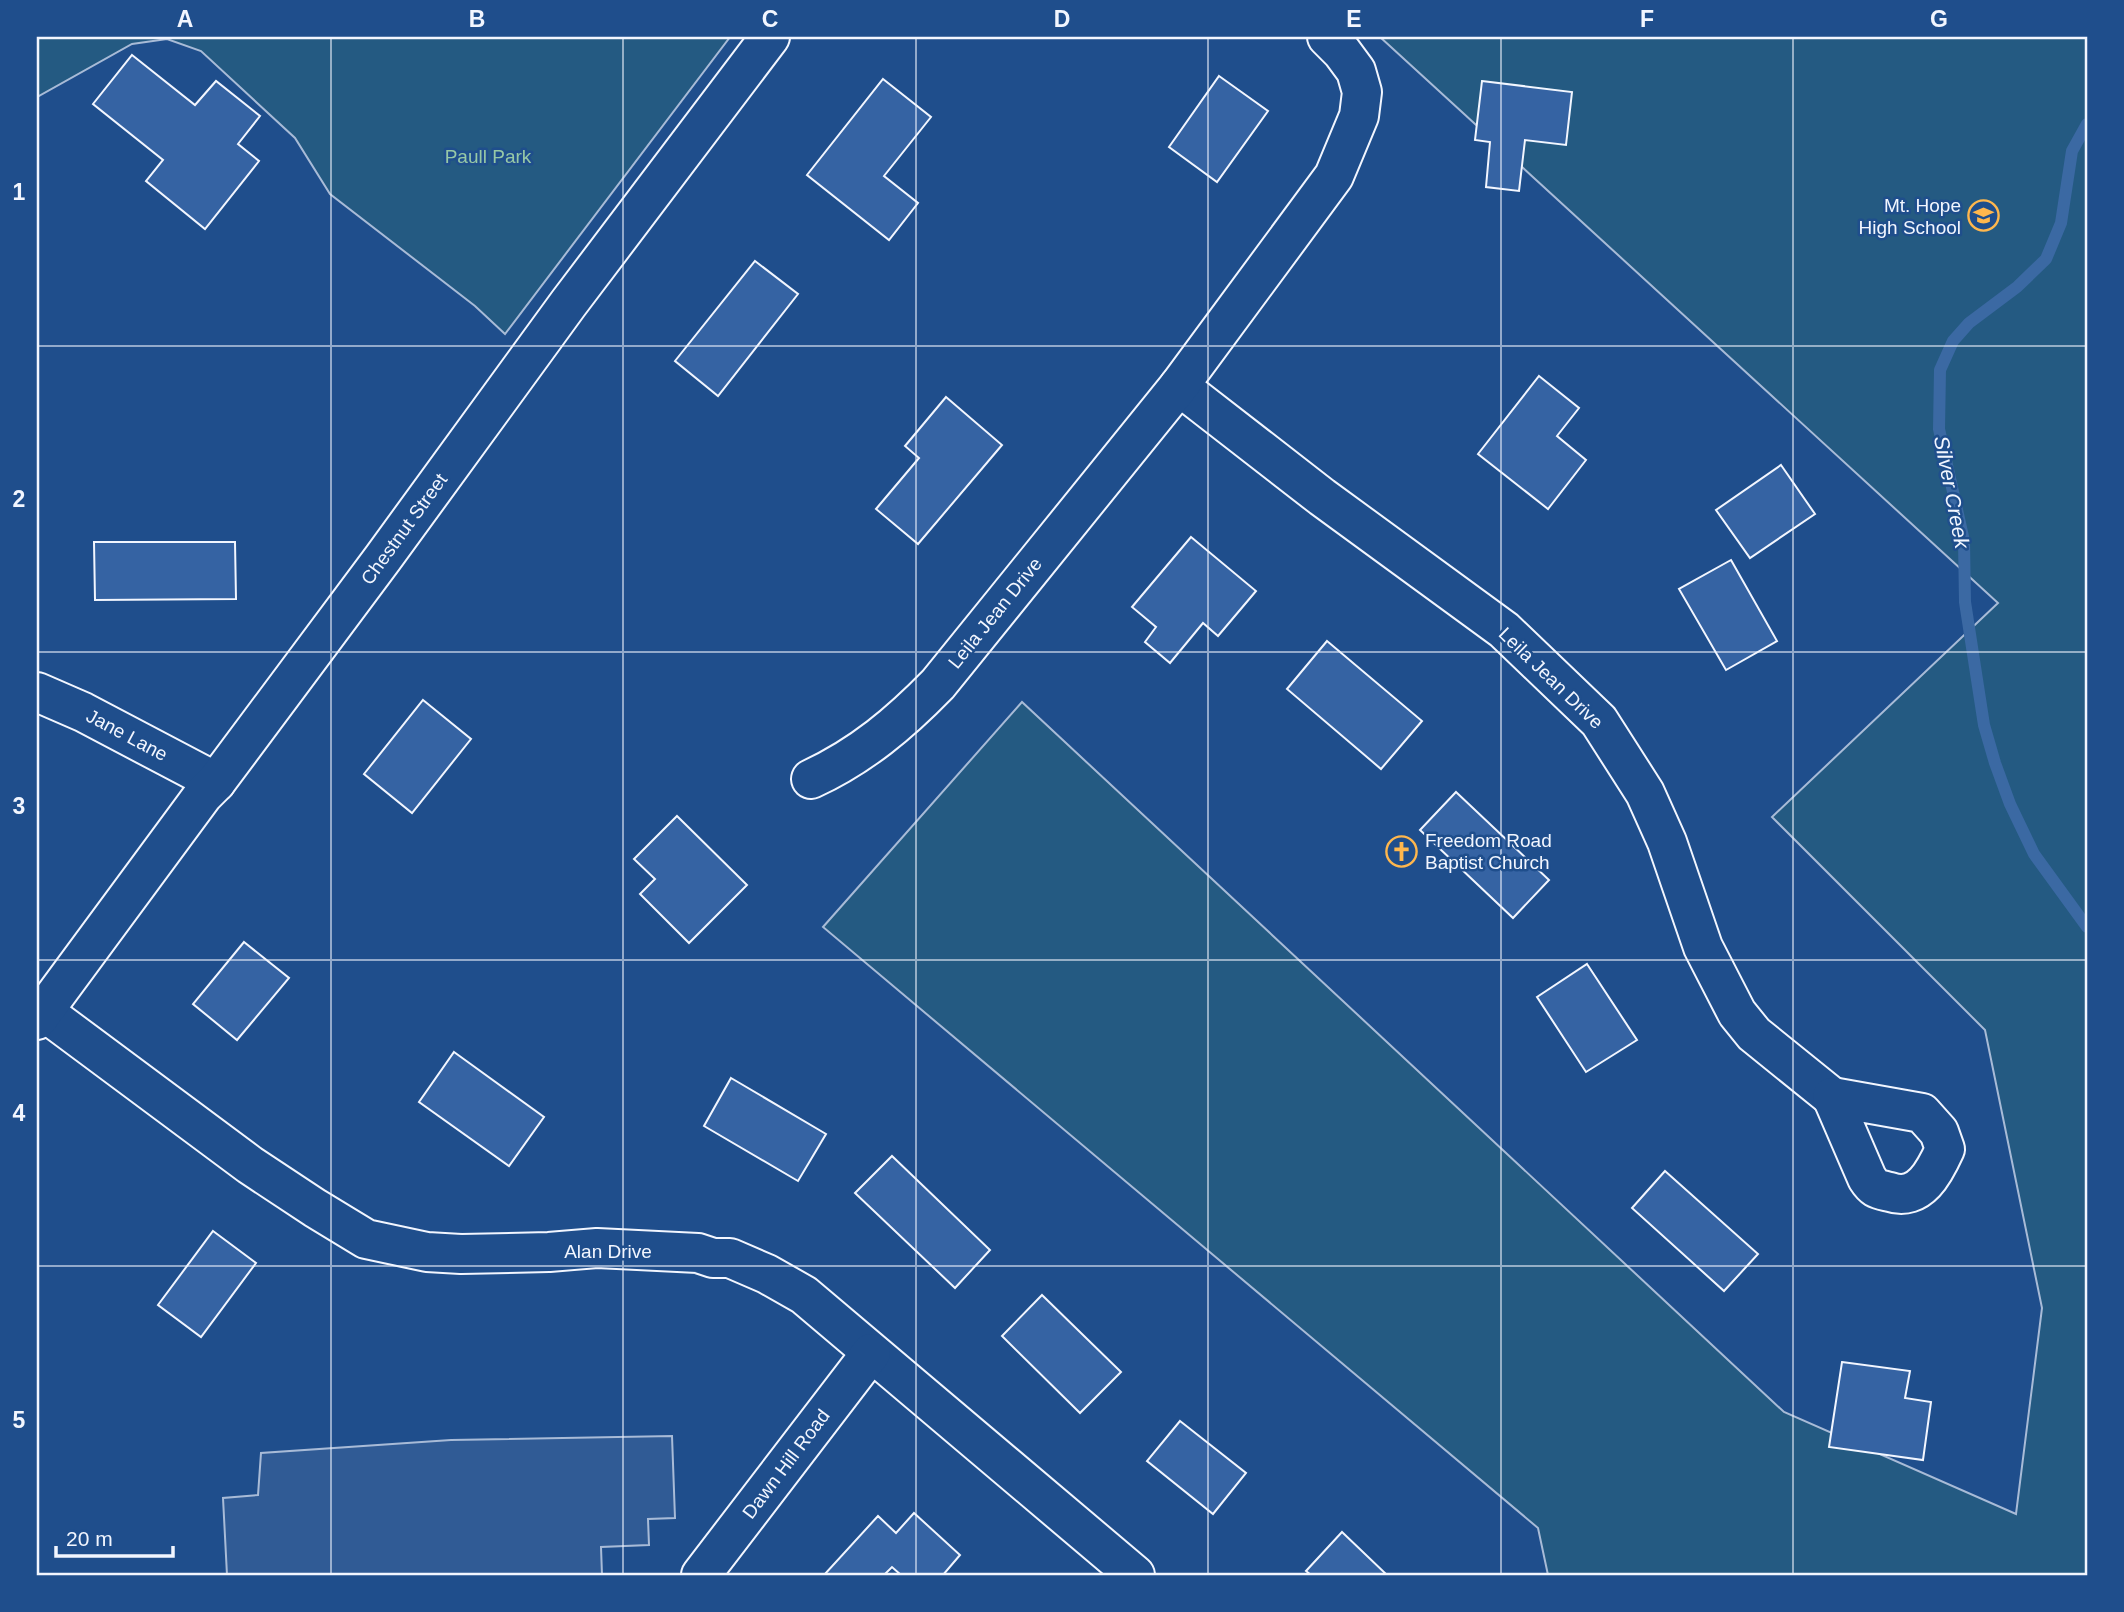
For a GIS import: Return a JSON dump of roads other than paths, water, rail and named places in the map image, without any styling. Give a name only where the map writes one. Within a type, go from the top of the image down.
[{"type":"street","name":"Chestnut Street","points":[[40,1015],[383,558],[568,304],[770,37]]},
{"type":"street","name":"Leila Jean Drive","points":[[811,779],[859,753],[909,713],[938,684],[1179,386],[1334,176],[1359,116],[1362,92],[1356,71],[1327,37]]},
{"type":"street","name":"Leila Jean Drive","points":[[1179,386],[1322,497],[1504,631],[1599,722],[1645,793],[1667,842],[1703,947],[1737,1013],[1754,1034],[1832,1097]]},
{"type":"street","name":"Jane Lane","points":[[37,692],[83,712],[216,782]]},
{"type":"street","name":"Alan Drive","points":[[40,1015],[250,1165],[366,1239],[427,1252],[461,1254],[597,1248],[698,1253],[713,1258],[730,1258],[766,1274],[804,1295],[1135,1575]]},
{"type":"street","name":"Dawn Hill Road","points":[[701,1575],[871,1353]]},
{"type":"waterway","name":"Silver Creek","points":[[2087,124],[2072,151],[2061,223],[2046,259],[2017,287],[1969,323],[1953,341],[1940,370],[1939,429],[1964,541],[1965,602],[1984,725],[1995,763],[2010,804],[2034,854],[2087,927]]},
{"type":"place","name":"Mt. Hope High School","points":[[1984,216]]},
{"type":"place","name":"Freedom Road Baptist Church","points":[[1402,851]]},
{"type":"park label","name":"Paull Park","points":[[488,156]]}]
